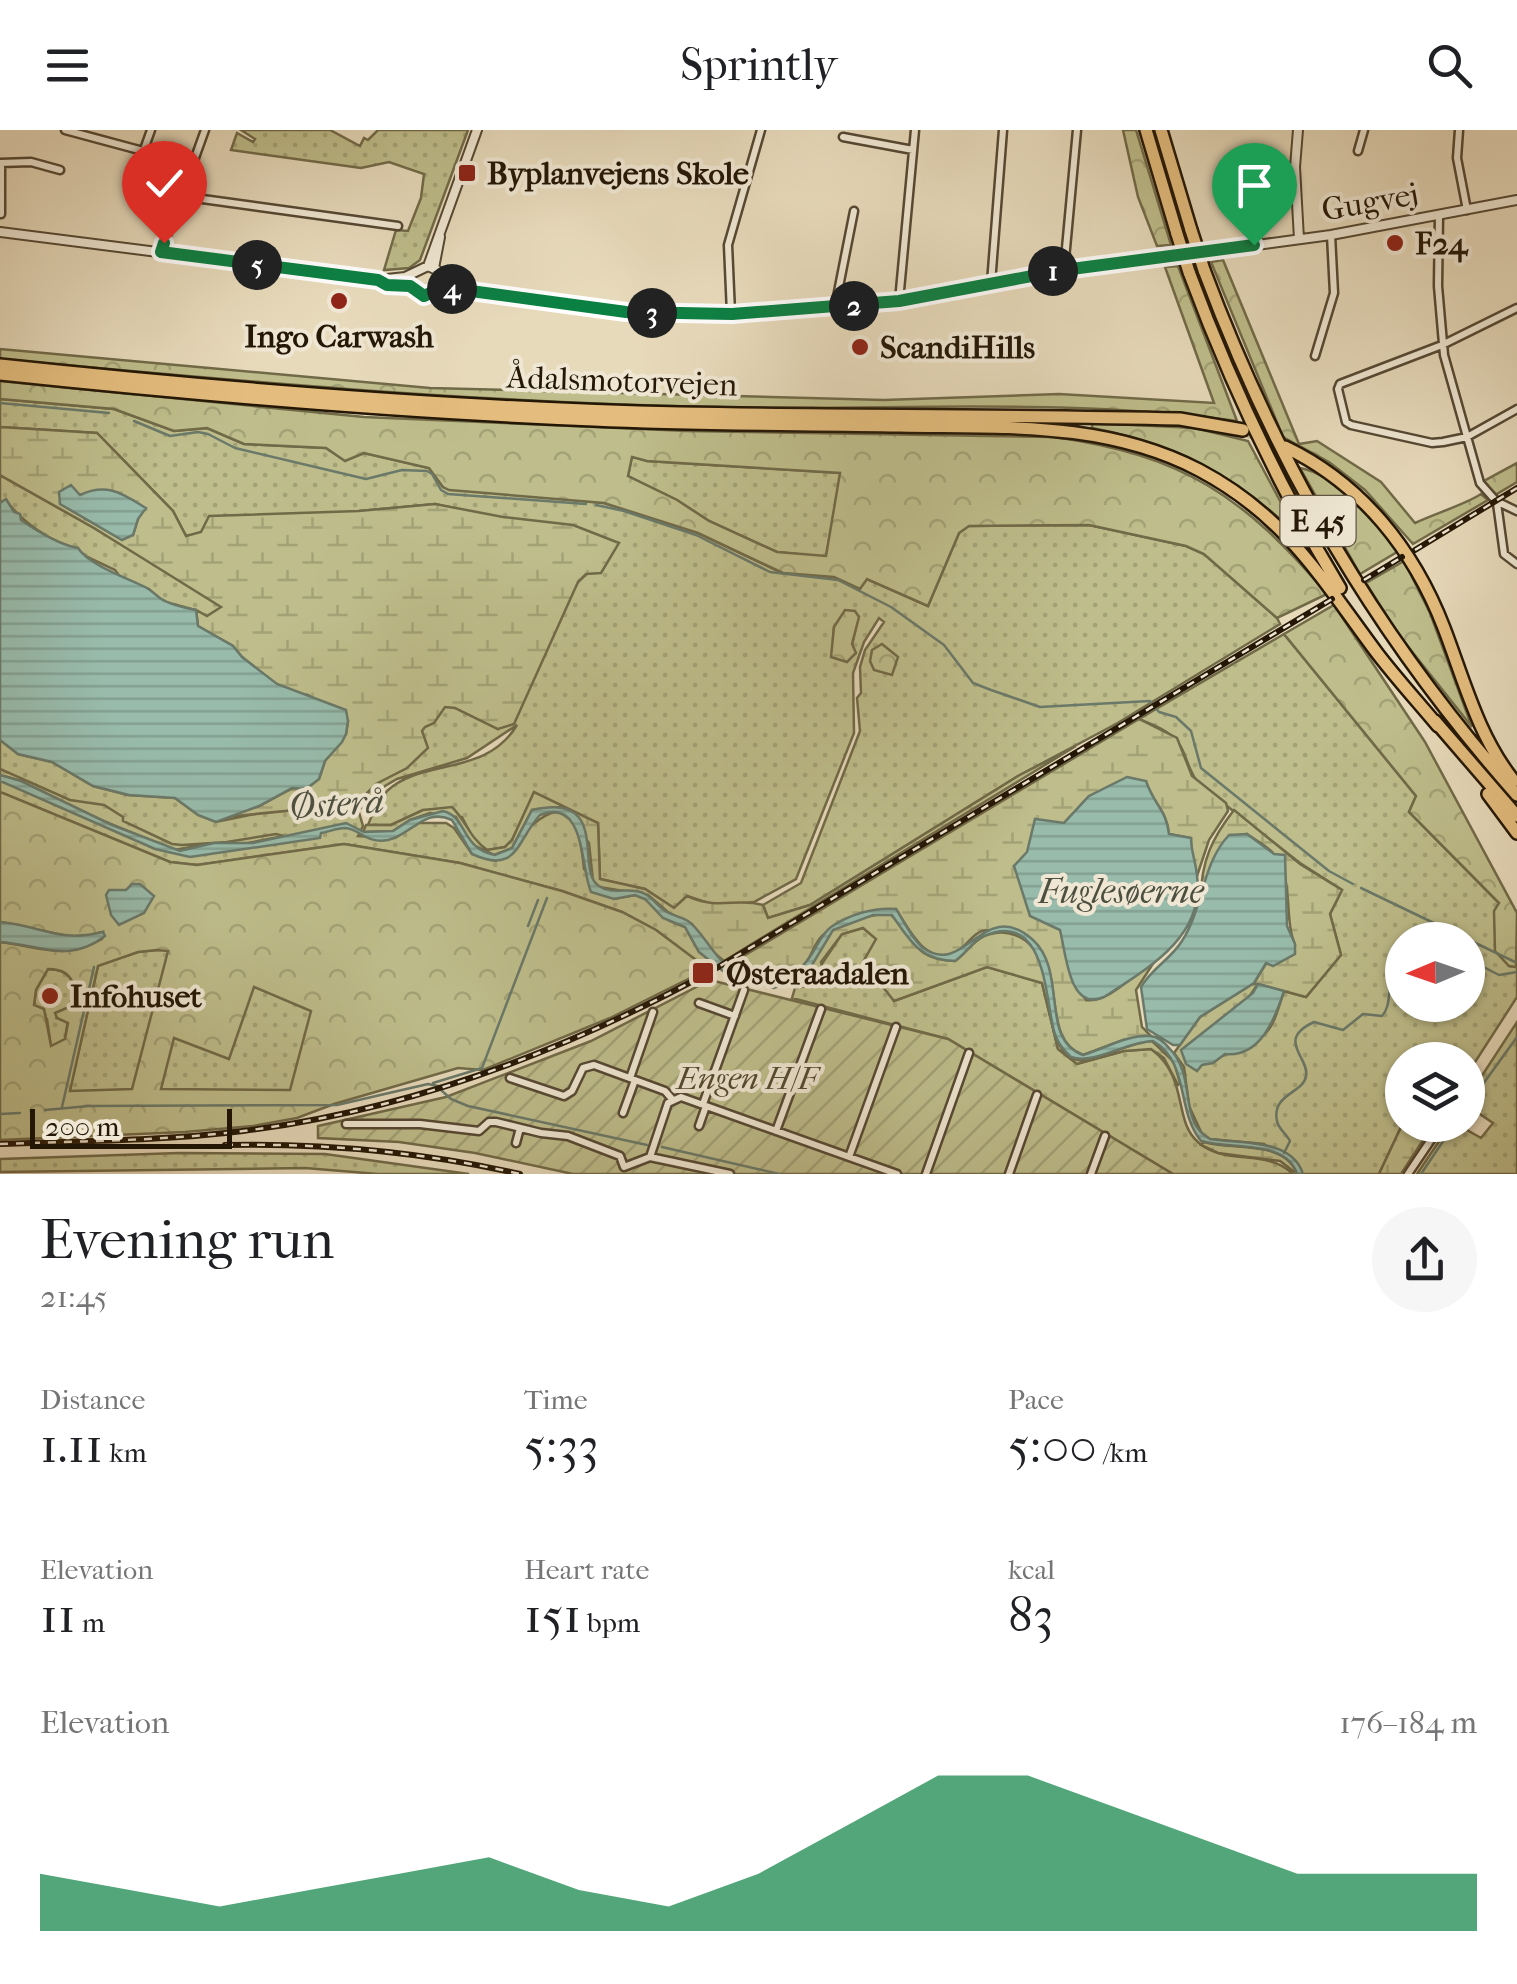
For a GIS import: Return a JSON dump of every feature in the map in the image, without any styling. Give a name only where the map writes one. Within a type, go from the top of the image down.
[{"type":"highway","name":"E 45","points":[[1146,130],[1189,272],[1248,418],[1291,504],[1341,589],[1440,728],[1517,816]]},
{"type":"highway","name":"E 45","points":[[1161,130],[1204,270],[1260,410],[1330,542],[1430,690],[1517,795]]},
{"type":"highway","name":"Ådalsmotorvejen","points":[[0,365],[437,403],[681,412],[1180,418],[1243,430]]},
{"type":"highway","name":"Ådalsmotorvejen","points":[[0,374],[319,406],[447,414],[1045,427],[1130,442],[1173,458],[1250,502],[1305,554],[1378,655],[1440,728]]},
{"type":"highway","points":[[1286,447],[1348,487],[1392,531],[1424,579],[1480,726],[1517,784]]},
{"type":"highway","points":[[1440,728],[1517,833]]},
{"type":"street","points":[[65,130],[144,151]]},
{"type":"street","points":[[151,130],[130,188],[398,226]]},
{"type":"street","points":[[161,252],[205,130]]},
{"type":"street","points":[[0,232],[378,280],[429,296],[440,284],[431,267],[477,130]]},
{"type":"street","points":[[732,314],[728,245],[762,130]]},
{"type":"street","points":[[899,301],[915,130]]},
{"type":"street","points":[[991,283],[1004,130]]},
{"type":"street","points":[[1064,270],[1077,130]]},
{"type":"street","points":[[1298,130],[1294,167],[1299,240]]},
{"type":"street","points":[[1358,151],[1364,130]]},
{"type":"street","points":[[1460,130],[1457,158],[1467,210]]},
{"type":"street","points":[[843,137],[913,150]]},
{"type":"street","points":[[1,214],[1,163],[36,163],[60,170]]},
{"type":"street","name":"Gugvej","points":[[440,284],[626,312],[732,314],[836,307],[899,301],[1064,270],[1299,240],[1517,200]]},
{"type":"street","points":[[836,307],[854,211]]},
{"type":"street","points":[[1438,215],[1442,345],[1480,483],[1496,500],[1517,512]]},
{"type":"street","points":[[1316,356],[1334,293],[1331,234]]},
{"type":"street","points":[[378,280],[431,267]]},
{"type":"street","points":[[414,273],[414,289]]},
{"type":"street","points":[[1517,308],[1442,345],[1366,372],[1340,384],[1338,390],[1346,422],[1351,425],[1432,443],[1467,437],[1517,409]]},
{"type":"street","points":[[1496,500],[1504,554],[1517,564]]},
{"type":"street","points":[[699,1126],[744,990]]},
{"type":"street","points":[[700,1003],[735,1016]]},
{"type":"street","points":[[776,1130],[820,1008]]},
{"type":"street","points":[[624,1113],[653,1012]]},
{"type":"street","points":[[850,1157],[896,1027]]},
{"type":"street","points":[[926,1174],[970,1053]]},
{"type":"street","points":[[510,1078],[564,1096],[588,1065],[665,1091],[672,1099]]},
{"type":"street","points":[[1009,1174],[1037,1095]]},
{"type":"street","points":[[672,1099],[685,1098],[897,1174]]},
{"type":"street","points":[[650,1157],[672,1099]]},
{"type":"street","points":[[346,1124],[420,1124],[479,1131],[489,1122],[496,1122],[576,1138],[620,1156],[624,1167],[650,1157],[730,1174]]},
{"type":"street","points":[[516,1143],[520,1128]]},
{"type":"street","points":[[1092,1174],[1105,1136]]},
{"type":"street","points":[[1408,1174],[1429,1142]]},
{"type":"green space","points":[[241,130],[330,130],[360,146],[364,138],[368,140],[378,130],[468,130],[420,260],[409,268],[384,270],[396,230],[408,231],[421,198],[424,174],[389,162],[361,168],[231,150],[237,133],[253,142],[255,139]]},
{"type":"green space","points":[[1123,130],[1136,130],[1171,245],[1157,246],[1138,197]]},
{"type":"green space","points":[[1223,260],[1299,444],[1317,441],[1381,482],[1415,523],[1481,494],[1488,500],[1413,544],[1365,490],[1329,462],[1283,437],[1211,262]]},
{"type":"green space","points":[[1178,266],[1237,421],[1040,407],[775,408],[531,400],[265,383],[0,359],[0,349],[430,388],[884,400],[1059,394],[1214,403],[1165,267]]},
{"type":"green space","points":[[0,381],[364,417],[687,431],[1054,437],[1139,455],[1208,486],[1267,531],[1327,594],[1277,618],[1204,554],[1186,546],[1089,525],[969,526],[959,533],[928,606],[867,579],[860,589],[834,577],[783,573],[698,533],[604,503],[449,490],[429,468],[364,453],[345,461],[326,448],[244,444],[207,428],[174,431],[114,409],[0,399]],"holes":[[[632,457],[840,473],[826,556],[777,552],[709,521],[628,476]]]},
{"type":"green space","points":[[0,399],[114,409],[174,431],[207,428],[244,444],[326,448],[345,460],[364,453],[429,468],[443,487],[604,503],[698,533],[782,573],[834,577],[859,589],[867,579],[928,606],[959,533],[968,526],[1089,525],[1186,546],[1204,554],[1280,624],[1116,724],[1018,776],[810,905],[768,918],[763,905],[801,883],[860,731],[860,667],[865,650],[884,622],[879,618],[864,642],[853,673],[854,733],[796,879],[754,902],[717,906],[687,896],[674,908],[645,889],[600,879],[598,823],[534,793],[505,847],[487,850],[474,840],[462,817],[423,810],[391,825],[368,825],[387,791],[401,781],[489,753],[517,725],[467,758],[397,779],[385,786],[368,806],[358,809],[363,826],[358,836],[395,838],[419,823],[446,823],[472,854],[496,861],[539,820],[552,813],[563,813],[572,821],[579,839],[584,869],[614,899],[635,895],[670,921],[685,927],[699,952],[716,965],[708,969],[656,930],[622,912],[460,863],[344,844],[197,865],[170,862],[0,792],[0,740],[18,754],[52,762],[93,786],[128,795],[175,798],[198,815],[216,822],[260,813],[356,804],[383,779],[407,768],[351,700],[195,610],[162,601],[149,589],[121,578],[115,570],[81,554],[78,548],[38,530],[6,500],[0,503],[0,475],[328,671],[455,708],[498,729],[578,582],[618,543],[435,504],[186,536],[173,511],[97,433],[0,427]],"holes":[[[858,617],[852,645],[833,640],[834,627]]]},
{"type":"green space","points":[[1092,423],[1195,428],[1248,441],[1294,527],[1291,529],[1246,491],[1199,463],[1149,443],[1092,428]]},
{"type":"green space","points":[[0,427],[97,433],[173,511],[186,536],[201,532],[209,516],[435,504],[573,525],[619,543],[601,573],[586,574],[578,582],[514,724],[498,729],[445,707],[434,723],[422,731],[428,748],[407,768],[376,784],[356,804],[225,817],[259,806],[293,788],[306,789],[319,779],[325,761],[346,734],[348,721],[308,695],[277,685],[233,646],[198,626],[196,610],[207,616],[221,607],[0,475]],"holes":[[[80,495],[138,519],[133,535],[85,519]]]},
{"type":"green space","points":[[632,456],[647,461],[841,473],[826,557],[777,552],[709,521],[628,476]]},
{"type":"green space","points":[[1517,463],[1517,482],[1495,495],[1484,481]]},
{"type":"green space","points":[[1300,468],[1342,490],[1379,527],[1397,552],[1360,574]]},
{"type":"green space","points":[[1404,561],[1430,613],[1472,727],[1398,634],[1366,583]]},
{"type":"green space","points":[[1334,605],[1425,742],[1517,913],[1516,967],[1509,966],[1495,951],[1494,911],[1499,903],[1409,812],[1416,796],[1284,634]]},
{"type":"green space","points":[[845,610],[855,611],[859,617],[852,644],[856,653],[847,662],[831,657],[834,627]]},
{"type":"green space","points":[[1284,634],[1416,796],[1409,812],[1499,903],[1509,966],[1517,967],[1517,997],[1485,1047],[1485,1042],[1385,1042],[1385,1142],[1394,1142],[1379,1174],[1303,1174],[1264,1144],[1210,1139],[1202,1134],[1189,1106],[1184,1067],[1174,1053],[1200,1017],[1254,983],[1258,984],[1201,1065],[1267,1032],[1284,991],[1306,997],[1341,955],[1330,914],[1342,890],[1300,863],[1200,785],[1177,741],[1139,719]]},
{"type":"green space","points":[[882,644],[898,657],[892,675],[874,670],[870,661],[872,650]]},
{"type":"green space","points":[[1139,719],[1177,738],[1192,776],[1226,803],[1228,811],[1209,840],[1197,876],[1191,838],[1169,834],[1166,819],[1146,782],[1089,796],[1014,866],[1060,929],[1072,978],[1086,1000],[1113,992],[1154,962],[1136,990],[1142,1027],[1151,1036],[1123,1040],[1083,1055],[1070,1047],[1062,1035],[1049,970],[1043,954],[1030,938],[1017,932],[984,930],[958,951],[937,955],[921,945],[896,909],[838,924],[819,940],[801,970],[784,980],[754,978],[727,966]]},
{"type":"green space","points":[[1076,746],[724,961],[706,946],[692,924],[669,913],[648,895],[599,887],[593,881],[589,843],[561,807],[532,810],[512,848],[494,855],[471,844],[456,817],[430,813],[393,831],[363,832],[366,825],[391,825],[423,810],[452,807],[487,850],[505,847],[534,792],[598,823],[600,879],[645,889],[674,908],[687,896],[709,903],[763,905],[768,918],[810,905],[1018,776]]},
{"type":"green space","points":[[0,769],[70,800],[104,805],[123,817],[123,821],[172,844],[284,836],[174,850],[0,775]]},
{"type":"green space","points":[[0,792],[170,862],[197,865],[344,844],[460,863],[622,912],[656,930],[708,969],[610,1018],[483,1070],[458,1068],[297,1118],[185,1132],[0,1140],[0,942],[64,951],[88,946],[102,939],[103,932],[77,938],[0,922]],"holes":[[[168,951],[132,1089],[70,1091],[98,966],[138,952]],[[48,969],[66,973],[75,989],[69,1007],[55,1013],[68,1023],[65,1039],[51,1046],[44,1009],[34,1005],[36,990]],[[254,987],[311,1011],[290,1090],[161,1089],[174,1038],[229,1059]]]},
{"type":"green space","points":[[1234,810],[1300,864],[1342,890],[1330,914],[1341,955],[1306,997],[1254,983],[1267,962],[1295,945],[1284,874],[1270,850],[1247,834],[1201,897],[1209,851]]},
{"type":"green space","points":[[889,913],[915,945],[941,960],[955,961],[988,935],[1015,935],[1031,945],[1040,961],[1052,1021],[1065,1052],[1084,1060],[1152,1041],[1174,1062],[1180,1083],[1164,1058],[1151,1049],[1124,1051],[1077,1064],[1058,1049],[1042,983],[987,967],[894,1001],[863,962],[876,939],[863,928],[842,934],[821,962],[823,972],[807,987],[787,985],[805,973],[833,930],[860,918]]},
{"type":"green space","points":[[863,928],[877,939],[894,1001],[987,967],[1042,983],[1058,1049],[1077,1064],[1124,1051],[1151,1049],[1171,1073],[1186,1123],[1199,1143],[1222,1154],[1271,1161],[1293,1174],[1173,1174],[948,1039],[792,998],[795,988],[807,986],[842,934]]},
{"type":"green space","points":[[168,950],[312,1011],[331,1100],[67,1102],[98,965],[138,952]]},
{"type":"green space","points":[[48,969],[68,975],[76,992],[70,1006],[57,1018],[68,1020],[65,1039],[51,1047],[47,1019],[34,1005],[36,990]]},
{"type":"green space","name":"Engen H/F","points":[[710,980],[948,1039],[1173,1174],[573,1174],[399,1142],[318,1138],[318,1126],[446,1097],[591,1041]]},
{"type":"green space","points":[[1517,1022],[1517,1174],[1417,1174],[1439,1142],[1485,1142],[1485,1133],[1493,1123],[1485,1118],[1485,1071]]},
{"type":"green space","points":[[1204,1142],[1270,1151],[1291,1163],[1297,1174],[1280,1161],[1218,1153],[1201,1145]]},
{"type":"green space","points":[[1394,1142],[1422,1142],[1401,1174],[1379,1174]]},
{"type":"green space","points":[[179,1153],[325,1154],[469,1174],[378,1174],[305,1168],[0,1172],[0,1159]]},
{"type":"water","points":[[71,485],[80,495],[107,490],[146,508],[133,535],[122,540],[60,504],[59,492]]},
{"type":"water","points":[[6,499],[21,520],[41,533],[78,548],[99,565],[165,601],[196,610],[198,626],[233,646],[277,684],[346,710],[346,734],[325,761],[319,779],[306,789],[292,788],[216,822],[198,815],[175,798],[129,795],[93,786],[52,762],[18,754],[0,740],[0,503]]},
{"type":"water","points":[[0,775],[180,851],[214,843],[253,843],[346,823],[364,832],[393,831],[410,820],[443,811],[457,820],[476,846],[495,855],[512,848],[532,810],[557,807],[573,812],[582,822],[592,878],[599,886],[645,894],[667,912],[694,926],[735,971],[769,981],[797,971],[831,927],[870,911],[896,909],[918,943],[937,954],[950,954],[987,931],[1001,927],[1016,929],[1033,940],[1043,953],[1057,1020],[1070,1047],[1083,1055],[1133,1037],[1159,1039],[1178,1060],[1190,1110],[1200,1131],[1210,1139],[1277,1148],[1297,1162],[1303,1174],[1297,1174],[1281,1155],[1269,1151],[1201,1141],[1188,1116],[1173,1061],[1153,1041],[1090,1058],[1071,1057],[1055,1035],[1039,961],[1020,935],[1004,931],[984,936],[955,961],[943,960],[917,947],[892,915],[873,915],[833,930],[806,975],[774,988],[724,972],[699,952],[685,927],[663,918],[645,899],[635,895],[614,899],[591,892],[579,837],[566,816],[555,812],[540,815],[514,852],[499,860],[472,854],[452,820],[442,817],[426,819],[388,840],[374,840],[342,828],[321,833],[320,838],[190,857],[155,849],[0,781]]},
{"type":"water","name":"Fuglesøerne","points":[[1127,777],[1146,781],[1169,834],[1191,838],[1197,898],[1192,917],[1170,949],[1121,986],[1092,1000],[1076,989],[1060,930],[1030,916],[1014,866],[1027,852],[1035,819],[1064,823],[1089,796]]},
{"type":"water","name":"Fuglesøerne","points":[[1247,834],[1274,854],[1285,855],[1287,926],[1295,954],[1273,966],[1266,963],[1254,983],[1200,1017],[1180,1045],[1173,1045],[1147,1029],[1141,987],[1182,941],[1220,847],[1229,835]]},
{"type":"water","points":[[132,884],[140,884],[154,896],[144,913],[119,925],[111,915],[106,895],[109,890],[126,890]]},
{"type":"water","points":[[0,922],[62,935],[103,932],[105,936],[79,949],[54,951],[0,942]]},
{"type":"water","name":"Fuglesøerne","points":[[1258,984],[1284,991],[1271,1024],[1257,1043],[1237,1054],[1225,1054],[1197,1071],[1186,1064],[1181,1050],[1253,993]]},
{"type":"waterway","points":[[0,403],[109,413]]},
{"type":"waterway","points":[[134,421],[170,436],[208,434],[235,448],[366,479],[402,470],[427,471],[448,494],[586,504]]},
{"type":"waterway","points":[[596,505],[696,535],[770,572],[838,580],[891,607],[944,645],[973,683],[991,690],[1040,707],[1150,701],[1159,712],[1176,717],[1191,731],[1201,768],[1329,871],[1353,884]]},
{"type":"waterway","points":[[1361,888],[1515,962]]},
{"type":"waterway","points":[[433,1083],[482,1068],[547,898]]},
{"type":"waterway","points":[[528,926],[538,900]]},
{"type":"waterway","points":[[62,1107],[94,967]]},
{"type":"waterway","points":[[1485,968],[1499,975],[1517,972]]},
{"type":"waterway","points":[[1284,1153],[1290,1141],[1278,1124],[1276,1112],[1306,1076],[1295,1042],[1297,1036],[1314,1022],[1343,1030],[1363,1014],[1382,1016],[1385,1012]]},
{"type":"waterway","points":[[1485,1081],[1517,1037]]},
{"type":"waterway","points":[[45,1110],[89,1106],[337,1105],[428,1084],[438,1086]]},
{"type":"waterway","points":[[442,1091],[468,1106],[647,1145]]},
{"type":"waterway","points":[[0,1114],[20,1113]]},
{"type":"waterway","points":[[1421,1174],[1443,1142]]},
{"type":"waterway","points":[[662,1147],[779,1174]]},
{"type":"tunnel","points":[[1243,430],[1285,447]]},
{"type":"railway","points":[[1415,550],[1517,488]]},
{"type":"railway","points":[[1364,580],[1402,557]]},
{"type":"railway","points":[[0,1144],[183,1137],[305,1121],[427,1092],[545,1050],[603,1026],[715,969],[1332,599]]},
{"type":"railway","points":[[225,1145],[373,1150],[520,1174]]},
{"type":"place","name":"Byplanvejens Skole","points":[[467,173]]},
{"type":"place","name":"F24","points":[[1395,243]]},
{"type":"place","name":"Ingo Carwash","points":[[339,301]]},
{"type":"place","name":"ScandiHills","points":[[860,347]]},
{"type":"place","name":"Østeraadalen","points":[[703,973]]},
{"type":"place","name":"Infohuset","points":[[50,996]]},
{"type":"route","points":[[164,243],[161,252],[378,280],[387,285],[410,286],[424,296],[439,289],[456,289],[611,310],[692,314],[899,301],[1064,270],[1254,245]]},
{"type":"water label","name":"Østerå","points":[[336,804]]}]
